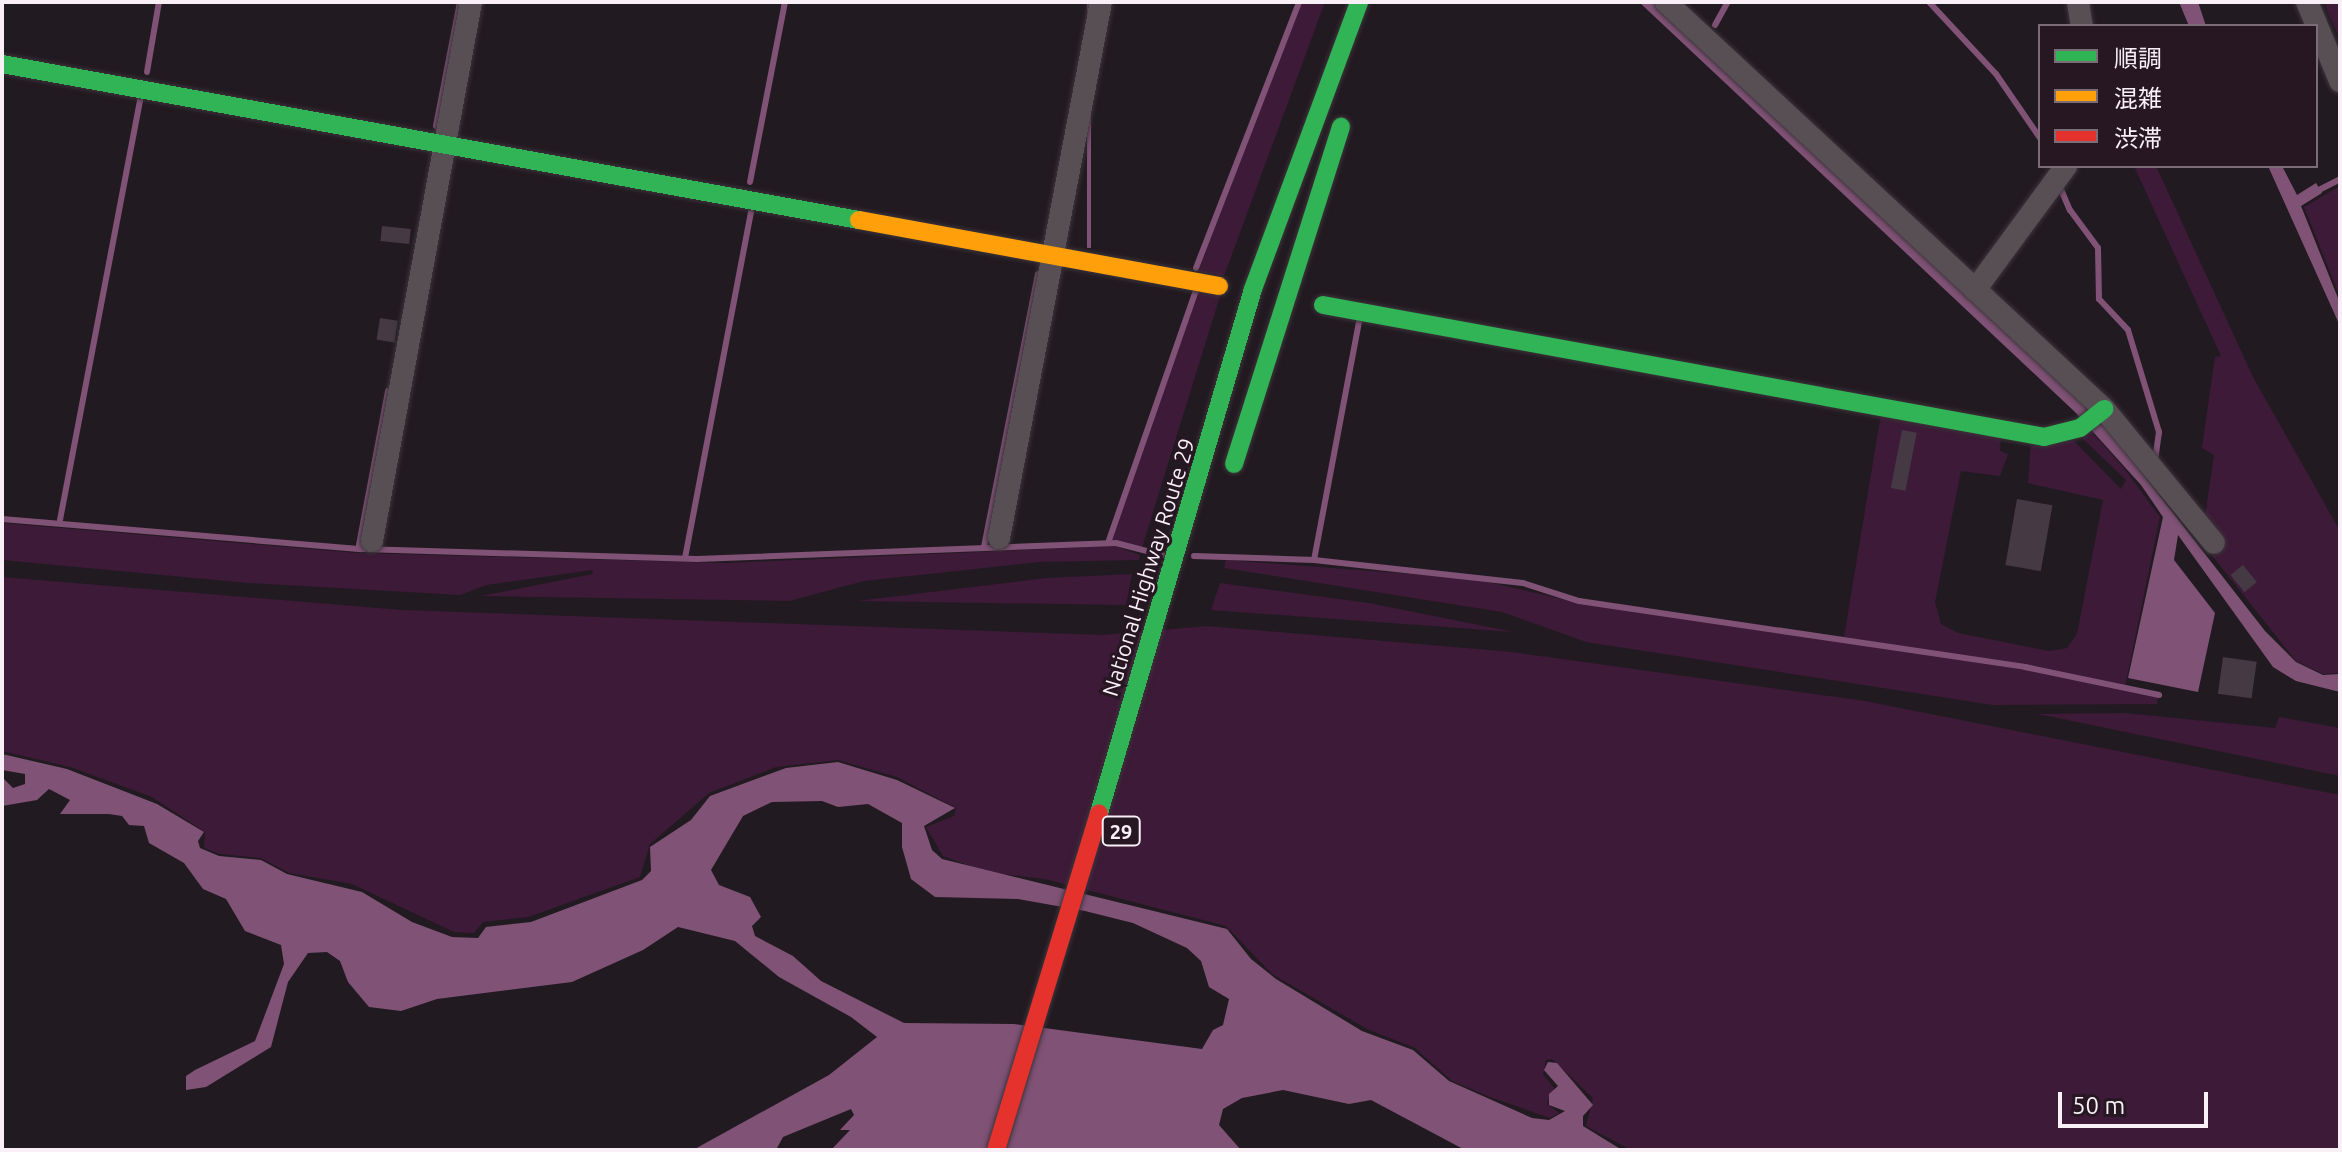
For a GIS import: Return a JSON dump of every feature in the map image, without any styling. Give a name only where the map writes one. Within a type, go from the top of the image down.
[{"type":"main road","name":"National Highway Route 29","points":[[996,1150],[1193,504],[1253,289],[1359,2]]},
{"type":"main road","points":[[2,64],[1219,286]]},
{"type":"main road","points":[[1228,482],[1347,108]]},
{"type":"main road","points":[[1323,305],[2044,437],[2080,428],[2104,409]]},
{"type":"main road","name":"29","points":[[977,1150],[1033,981],[1058,946]]},
{"type":"street","points":[[372,541],[471,2]]},
{"type":"street","points":[[999,538],[1101,2]]},
{"type":"street","points":[[1666,2],[2104,409],[2214,543]]},
{"type":"street","points":[[2078,2],[2082,24]]},
{"type":"street","points":[[2307,2],[2316,24]]},
{"type":"street","points":[[2318,28],[2340,81]]},
{"type":"street","points":[[1975,290],[2065,168]]},
{"type":"shaded area","points":[[1087,2],[1091,2],[1091,248],[1087,248]]},
{"type":"shaded area","points":[[1301,2],[1325,2],[1224,276],[1198,272]]},
{"type":"shaded area","points":[[1639,2],[1656,2],[2088,404],[2265,631],[2296,662],[2323,675],[2340,674],[2340,692],[2296,681],[2273,667],[2178,535],[2174,560],[2215,613],[2198,692],[2128,678],[2163,517],[2141,485],[2076,413]]},
{"type":"shaded area","points":[[2179,2],[2198,2],[2205,24],[2188,24]]},
{"type":"shaded area","points":[[2325,2],[2340,2],[2340,39],[2328,13]]},
{"type":"shaded area","points":[[2135,168],[2157,168],[2253,377],[2340,531],[2340,673],[2323,674],[2296,661],[2164,495],[2204,523],[2214,455],[2202,448],[2215,357],[2221,356]]},
{"type":"shaded area","points":[[2269,168],[2283,168],[2297,195],[2316,183],[2322,193],[2301,206],[2340,303],[2340,326]]},
{"type":"shaded area","points":[[2340,186],[2340,297],[2304,207]]},
{"type":"shaded area","points":[[1199,289],[1221,293],[1141,551],[1111,541]]},
{"type":"shaded area","points":[[1881,414],[2001,436],[2000,451],[2008,454],[2000,476],[1961,471],[1935,602],[1941,624],[1958,633],[2049,651],[2067,648],[2077,634],[2103,500],[2028,483],[2031,442],[2073,440],[2121,489],[2126,480],[2081,437],[2090,430],[2123,467],[2160,517],[2125,687],[1844,637]]},
{"type":"shaded area","points":[[2,523],[357,553],[726,563],[1115,546],[1140,555],[1139,560],[1039,562],[864,581],[789,601],[481,596],[593,574],[592,570],[486,585],[460,595],[248,583],[2,560]]},
{"type":"shaded area","points":[[1226,560],[1476,579],[1579,603],[2025,669],[2158,698],[2157,704],[1993,705],[1586,642],[1502,612],[1224,568]]},
{"type":"shaded area","points":[[1132,574],[1126,605],[857,601],[1046,578]]},
{"type":"shaded area","points":[[2,577],[402,610],[1103,635],[1207,626],[1512,652],[1865,701],[2340,795],[2340,1150],[1631,1150],[1586,1126],[1593,1098],[1552,1059],[1546,1060],[1543,1074],[1554,1088],[1547,1104],[1559,1113],[1550,1118],[1452,1081],[1415,1048],[1367,1029],[1272,974],[1226,926],[1045,879],[987,872],[943,856],[926,827],[954,816],[956,808],[897,777],[838,760],[776,767],[709,793],[650,844],[640,877],[528,917],[483,922],[474,933],[454,932],[352,884],[289,873],[261,858],[220,854],[204,848],[205,832],[152,797],[70,767],[2,751]]},
{"type":"shaded area","points":[[1220,583],[1369,603],[1514,632],[1211,610]]},
{"type":"shaded area","points":[[2125,713],[2275,728],[2279,717],[2340,728],[2340,776],[2038,714]]},
{"type":"shaded area","points":[[2,754],[67,769],[157,804],[204,832],[198,841],[200,848],[219,856],[261,860],[287,874],[362,892],[412,922],[452,937],[478,938],[486,927],[531,922],[642,880],[651,871],[650,847],[691,820],[710,796],[786,768],[838,762],[897,780],[955,808],[924,826],[932,850],[942,859],[1227,929],[1251,959],[1276,979],[1362,1031],[1413,1050],[1449,1081],[1532,1118],[1549,1120],[1565,1111],[1549,1105],[1549,1094],[1558,1086],[1544,1070],[1548,1062],[1557,1063],[1593,1105],[1583,1116],[1583,1126],[1622,1150],[1465,1150],[1371,1100],[1349,1104],[1283,1090],[1242,1098],[1223,1109],[1219,1125],[1241,1150],[831,1150],[850,1130],[840,1130],[854,1115],[851,1109],[783,1137],[776,1150],[693,1150],[829,1075],[877,1037],[851,1017],[779,977],[735,941],[678,927],[643,950],[572,982],[437,999],[401,1011],[369,1007],[348,982],[340,961],[327,952],[308,953],[288,982],[271,1047],[206,1087],[186,1090],[186,1076],[255,1041],[284,964],[281,945],[245,931],[226,899],[203,889],[184,863],[149,843],[144,826],[129,825],[122,816],[109,814],[60,814],[70,800],[49,789],[37,800],[2,806],[2,777],[13,788],[25,784],[25,774],[2,770]],"holes":[[[822,801],[838,807],[868,804],[902,823],[902,847],[911,879],[935,897],[1018,899],[1085,911],[1133,923],[1187,948],[1201,961],[1209,987],[1229,999],[1223,1025],[1213,1030],[1202,1049],[1014,1024],[904,1023],[821,981],[793,956],[755,936],[752,926],[761,917],[750,897],[719,885],[711,870],[743,816],[772,802]]]},
{"type":"building","points":[[382,226],[411,229],[409,244],[380,241]]},
{"type":"building","points":[[380,318],[398,321],[394,343],[377,340]]},
{"type":"building","points":[[1902,430],[1917,433],[1905,491],[1891,488]]},
{"type":"building","points":[[2017,499],[2052,505],[2041,571],[2005,565]]},
{"type":"building","points":[[2243,565],[2257,582],[2244,592],[2231,575]]},
{"type":"building","points":[[2223,657],[2257,662],[2252,698],[2218,694]]},
{"type":"waterway","points":[[147,72],[159,2]]},
{"type":"waterway","points":[[436,126],[460,2]]},
{"type":"waterway","points":[[750,182],[785,2]]},
{"type":"waterway","points":[[1196,268],[1299,2]]},
{"type":"waterway","points":[[1715,25],[1728,2]]},
{"type":"waterway","points":[[1929,2],[1996,74],[2038,135]]},
{"type":"waterway","points":[[60,520],[140,100]]},
{"type":"waterway","points":[[2315,192],[2340,179]]},
{"type":"waterway","points":[[2060,187],[2070,210],[2098,248],[2099,299],[2128,330],[2159,432],[2155,460]]},
{"type":"waterway","points":[[685,558],[751,212]]},
{"type":"waterway","points":[[984,547],[1038,274]]},
{"type":"waterway","points":[[1108,543],[1195,293]]},
{"type":"waterway","points":[[1314,560],[1359,322]]},
{"type":"waterway","points":[[359,545],[388,391]]},
{"type":"waterway","points":[[2,519],[362,549],[697,559],[1116,543],[1162,555]]},
{"type":"waterway","points":[[1194,556],[1314,560],[1523,583],[1579,601],[2025,667],[2159,695]]},
{"type":"traffic: fast","points":[[1099,813],[1253,289],[1359,2]]},
{"type":"traffic: fast","points":[[2,64],[859,220]]},
{"type":"traffic: fast","points":[[1234,464],[1341,127]]},
{"type":"traffic: fast","points":[[1323,305],[2044,437],[2080,428],[2104,409]]},
{"type":"traffic: slow","points":[[859,220],[1219,286]]},
{"type":"traffic: jam","points":[[996,1150],[1099,813]]}]
